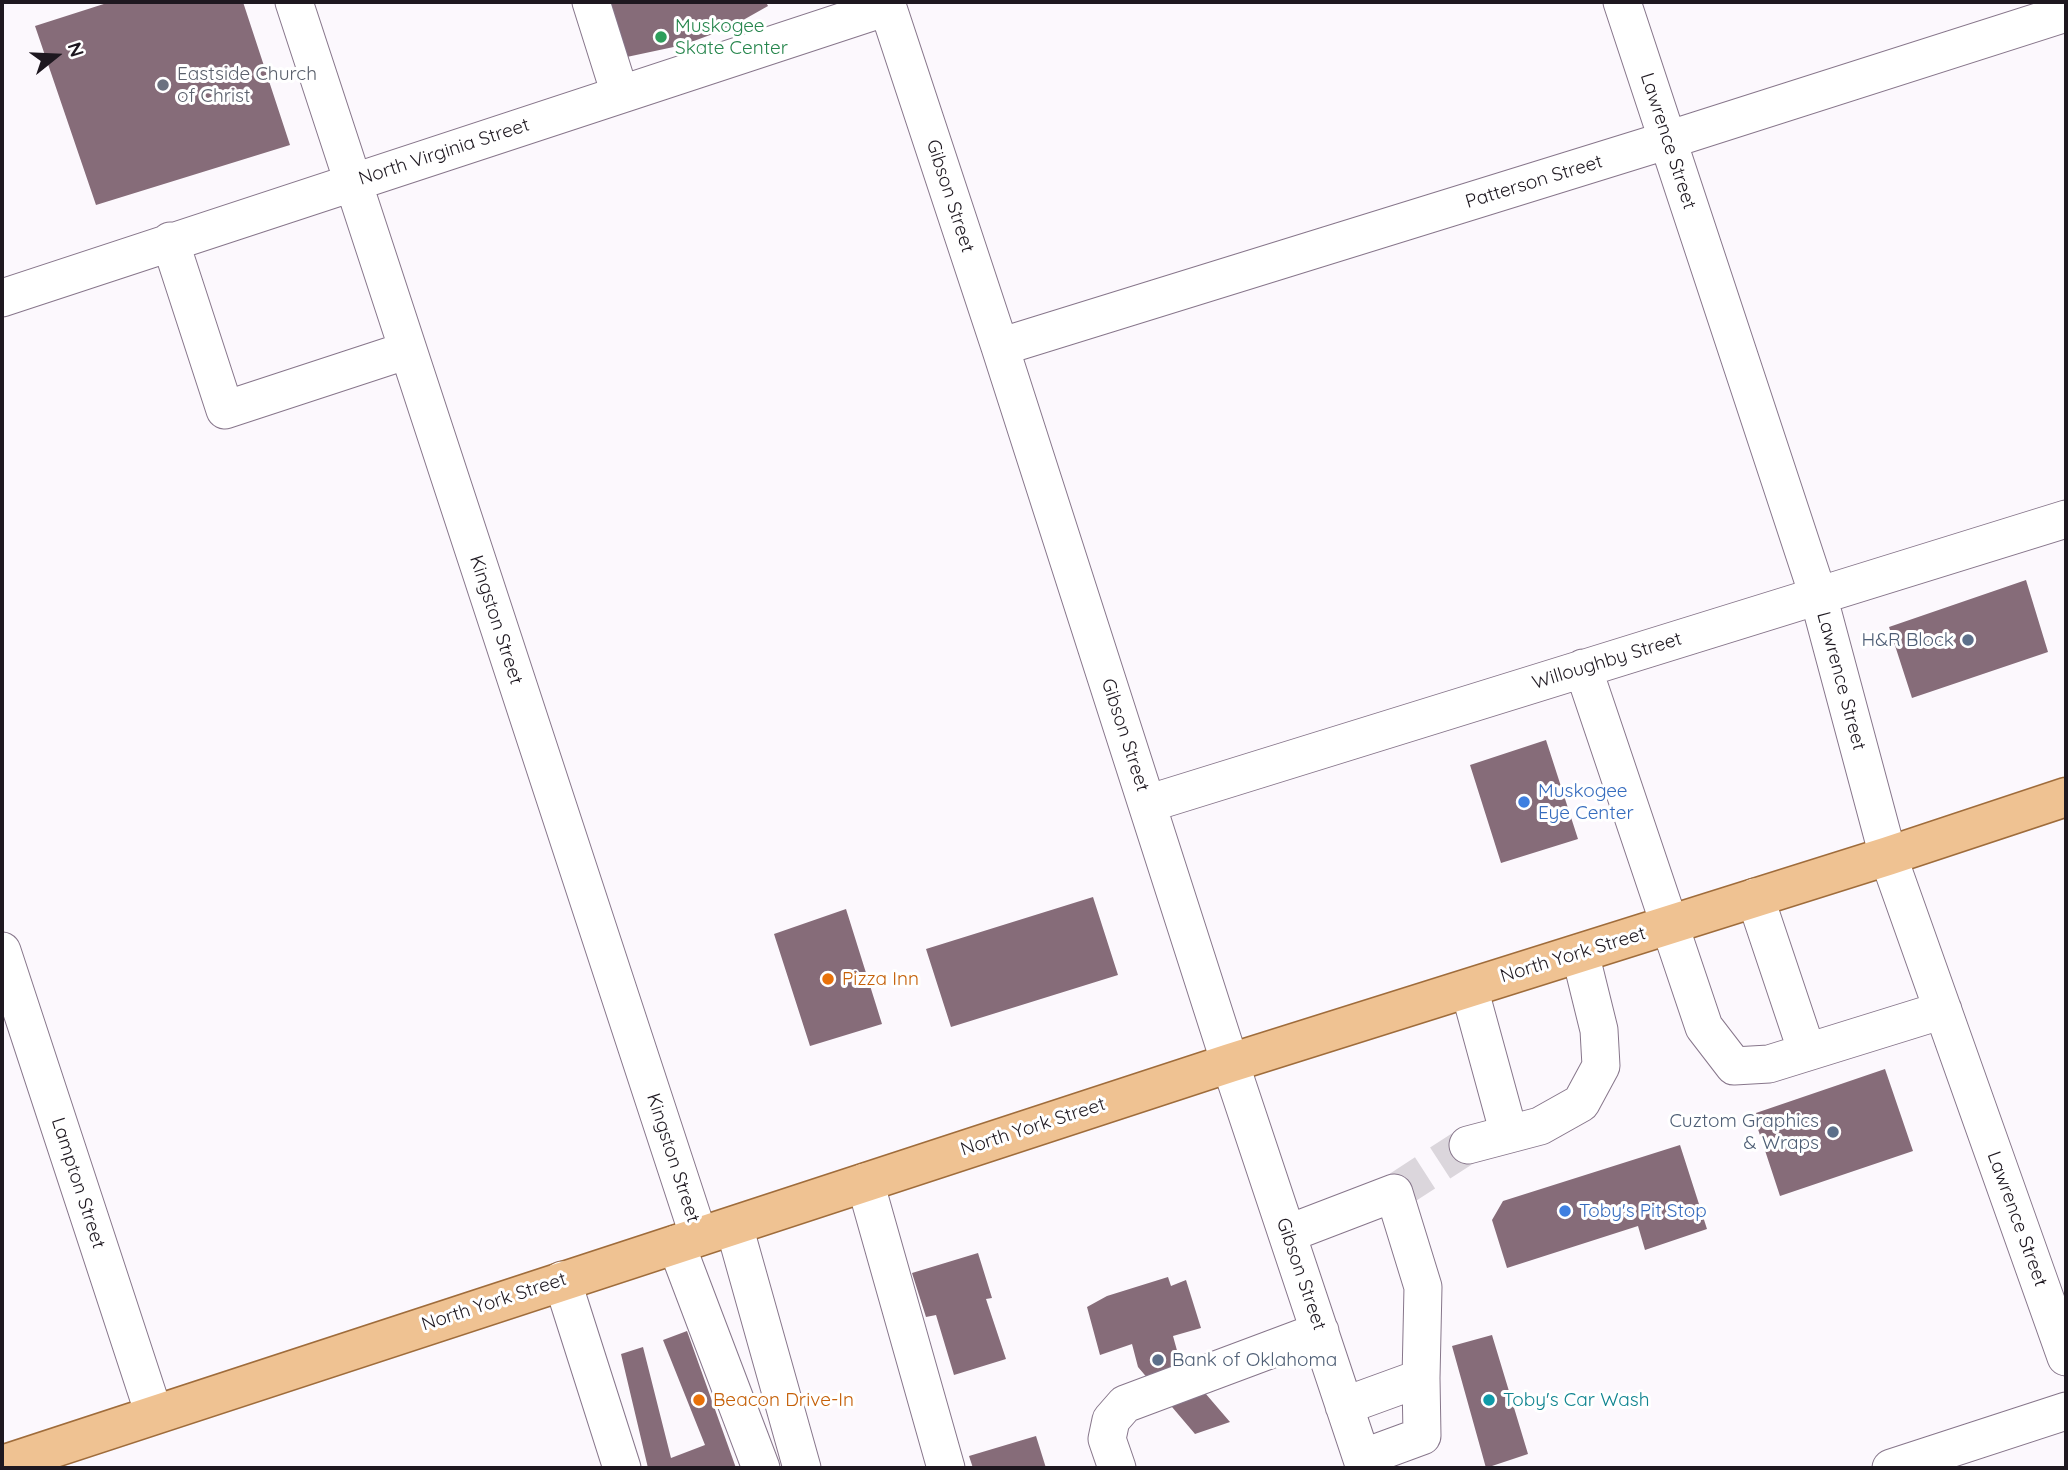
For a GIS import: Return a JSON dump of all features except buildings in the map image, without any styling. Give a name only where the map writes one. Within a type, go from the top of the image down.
[{"type":"main road","name":"North York Street","points":[[2,1465],[1230,1063],[1888,856],[2066,797]]},
{"type":"street","name":"Kingston Street","points":[[294,2],[703,1236]]},
{"type":"street","points":[[590,2],[620,94]]},
{"type":"street","name":"Lawrence Street","points":[[1622,2],[1818,596],[1888,856],[2066,1357]]},
{"type":"street","name":"North Virginia Street","points":[[2,298],[887,4]]},
{"type":"street","name":"Gibson Street","points":[[887,4],[1230,1063],[1364,1463]]},
{"type":"street","name":"Patterson Street","points":[[1000,347],[1668,140],[2066,13]]},
{"type":"street","points":[[170,241],[225,410],[408,350]]},
{"type":"street","name":"Willoughby Street","points":[[1147,804],[2066,519]]},
{"type":"street","points":[[1583,668],[1704,1027],[1734,1066],[1769,1064],[1943,1010]]},
{"type":"street","points":[[1755,897],[1807,1052]]},
{"type":"street","name":"Lampton Street","points":[[2,951],[154,1414]]},
{"type":"street","points":[[1468,1145],[1539,1126],[1581,1102],[1601,1066],[1599,1030],[1580,953]]},
{"type":"street","points":[[1469,988],[1509,1134]]},
{"type":"street","points":[[865,1182],[946,1468]]},
{"type":"street","points":[[1287,1234],[1394,1193],[1423,1287],[1422,1436],[1364,1463]]},
{"type":"street","points":[[703,1236],[761,1468]]},
{"type":"street","points":[[703,1236],[802,1468]]},
{"type":"street","points":[[562,1280],[622,1468]]},
{"type":"street","points":[[1117,1468],[1107,1439],[1111,1420],[1125,1404],[1320,1331]]},
{"type":"street","points":[[1345,1406],[1421,1378]]},
{"type":"street","points":[[1891,1468],[2066,1411]]},
{"type":"tunnel","points":[[1394,1193],[1468,1145]]},
{"type":"place","name":"Muskogee Skate Center","points":[[661,37]]},
{"type":"place","name":"Eastside Church of Christ","points":[[163,85]]},
{"type":"place","name":"H&R Block","points":[[1968,640]]},
{"type":"place","name":"Muskogee Eye Center","points":[[1524,802]]},
{"type":"place","name":"Pizza Inn","points":[[828,979]]},
{"type":"place","name":"Cuztom Graphics & Wraps","points":[[1833,1132]]},
{"type":"place","name":"Toby's Pit Stop","points":[[1565,1211]]},
{"type":"place","name":"Bank of Oklahoma","points":[[1158,1360]]},
{"type":"place","name":"Beacon Drive-In","points":[[699,1400]]},
{"type":"place","name":"Toby's Car Wash","points":[[1489,1400]]}]
